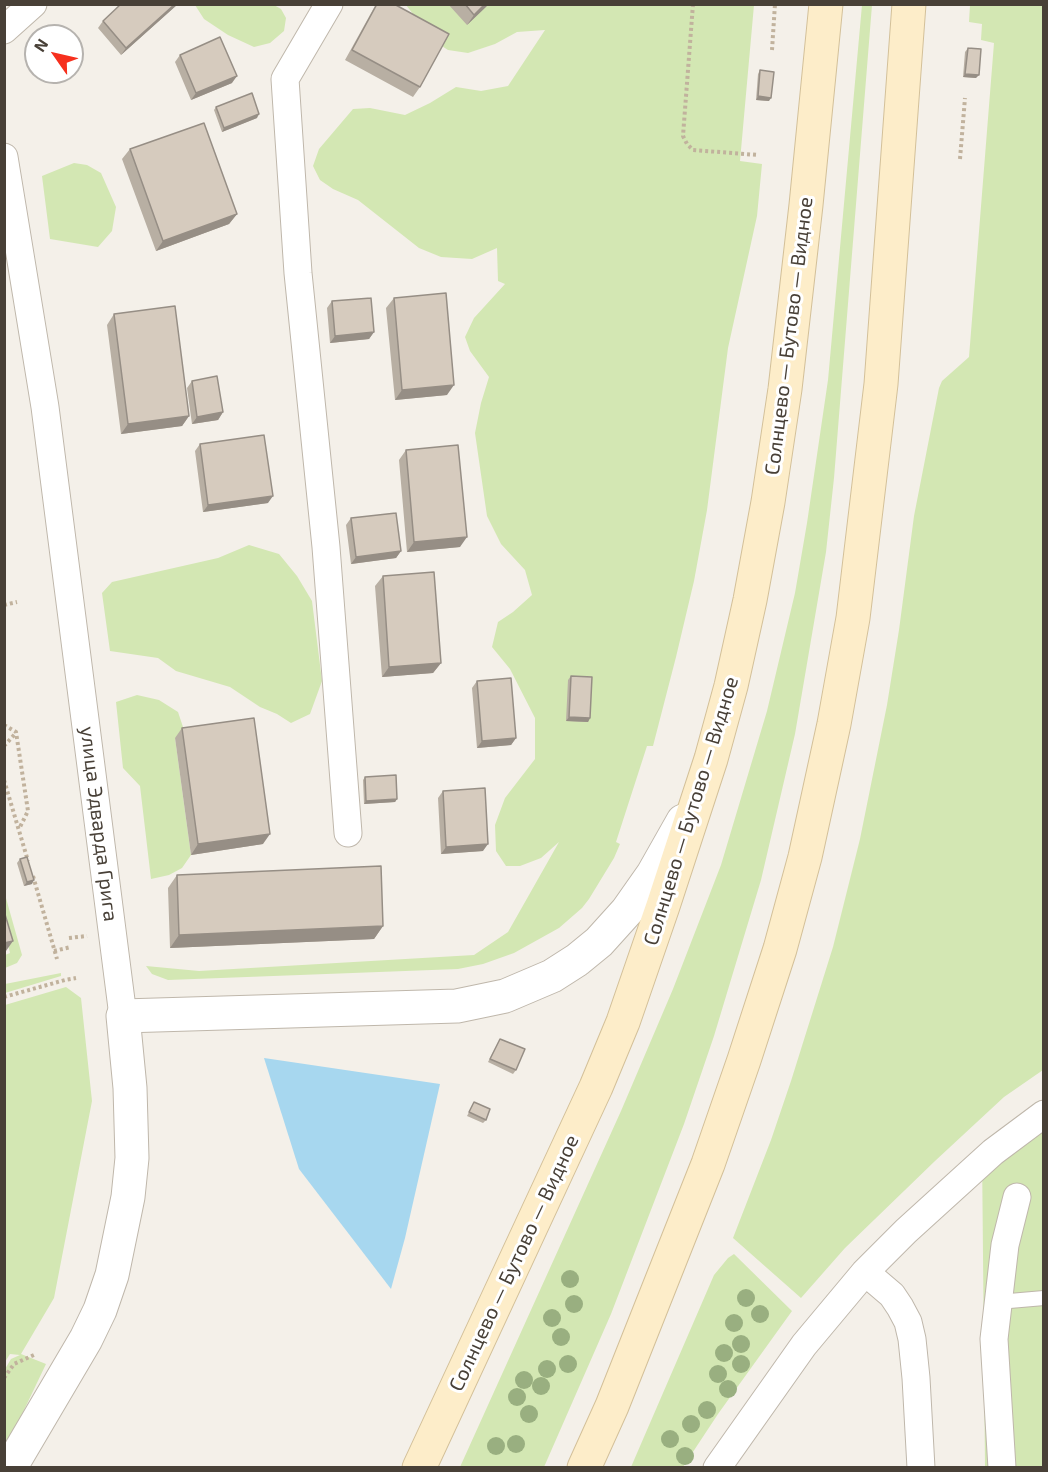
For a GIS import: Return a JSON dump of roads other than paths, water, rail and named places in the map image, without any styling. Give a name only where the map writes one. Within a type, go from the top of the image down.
[{"type":"main road","name":"Солнцево — Бутово — Видное","points":[[419,1467],[605,1066],[663,906],[711,759],[741,643],[768,502],[785,388],[805,217],[826,4]]},
{"type":"main road","points":[[584,1467],[612,1406],[708,1164],[780,949],[805,857],[851,630],[866,518],[881,384],[909,4]]},
{"type":"street","points":[[4,30],[33,4]]},
{"type":"street","points":[[329,4],[285,79],[298,273],[326,548],[348,833]]},
{"type":"street","name":"улица Эдварда Грига","points":[[4,157],[45,407],[123,1016],[132,1158],[128,1197],[112,1275],[100,1310],[86,1339],[10,1467]]},
{"type":"street","points":[[123,1016],[457,1006],[504,996],[544,980],[592,948],[627,911],[653,874],[682,822],[711,759]]},
{"type":"street","points":[[717,1467],[804,1345],[865,1272],[906,1231],[993,1152],[1044,1114]]},
{"type":"street","points":[[1002,1467],[994,1339],[1005,1245],[1017,1197]]},
{"type":"street","points":[[865,1272],[892,1295],[908,1322],[916,1378],[921,1467]]},
{"type":"lane","points":[[998,1302],[1044,1298]]},
{"type":"water","points":[[264,1058],[440,1084],[391,1289],[299,1169]]}]
